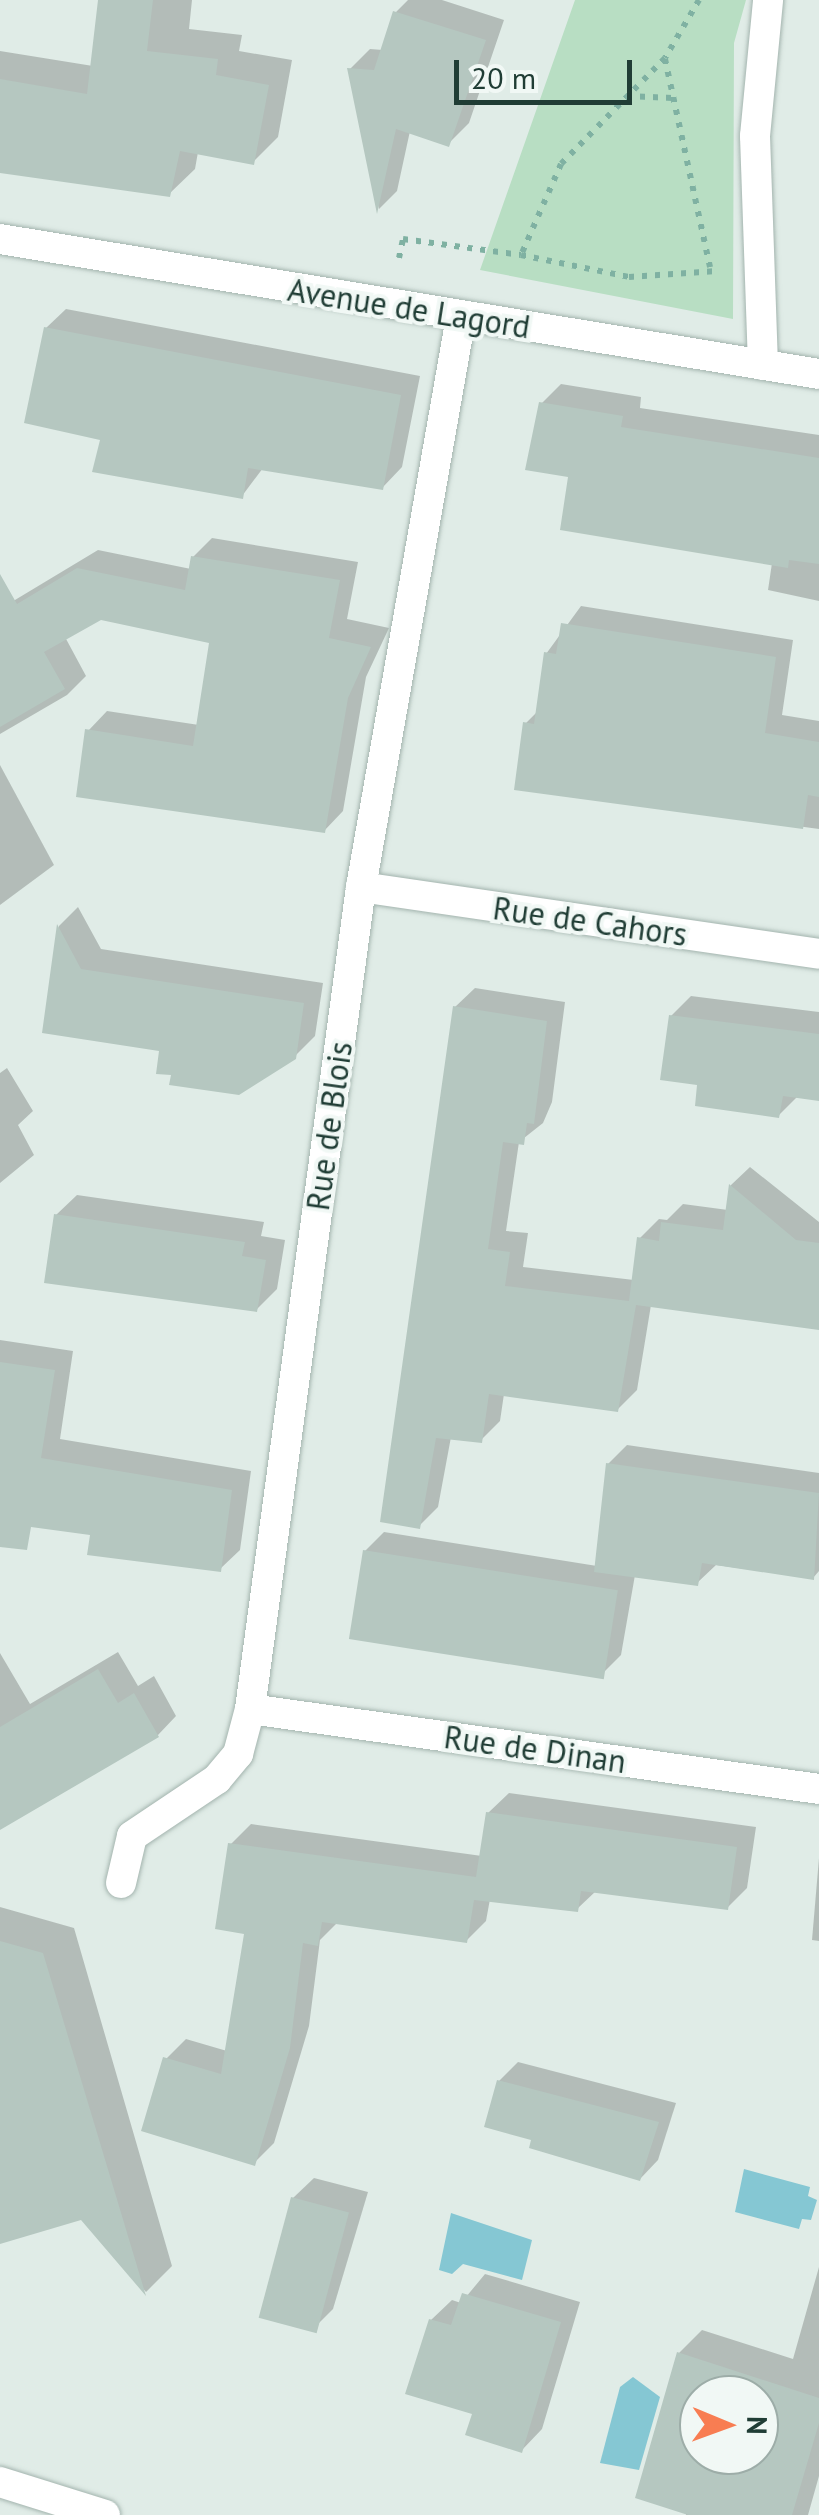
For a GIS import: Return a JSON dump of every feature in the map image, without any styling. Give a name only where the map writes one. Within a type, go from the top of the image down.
[{"type":"street","points":[[763,365],[755,136],[768,0]]},
{"type":"street","name":"Avenue de Lagord","points":[[0,239],[819,374]]},
{"type":"street","name":"Rue de Blois","points":[[121,1883],[132,1836],[216,1780],[238,1754],[250,1709],[361,888],[461,317]]},
{"type":"street","name":"Rue de Cahors","points":[[361,888],[819,954]]},
{"type":"street","name":"Rue de Dinan","points":[[250,1709],[819,1789]]},
{"type":"street","points":[[0,2482],[105,2515]]},
{"type":"path","points":[[521,255],[561,164],[665,58],[699,0]]},
{"type":"path","points":[[665,58],[711,271]]},
{"type":"path","points":[[626,96],[673,98]]},
{"type":"path","points":[[389,306],[403,239],[521,255],[629,277],[758,267]]},
{"type":"green space","points":[[575,0],[746,0],[734,43],[733,319],[480,270]]},
{"type":"water","points":[[744,2169],[810,2187],[808,2196],[817,2200],[811,2220],[802,2219],[799,2229],[735,2212]]},
{"type":"water","points":[[451,2213],[532,2240],[522,2280],[463,2264],[452,2274],[439,2270]]},
{"type":"water","points":[[633,2377],[660,2397],[639,2470],[600,2463],[620,2387]]},
{"type":"building","points":[[98,0],[153,0],[147,51],[218,59],[216,75],[269,85],[254,165],[180,151],[170,197],[0,173],[0,79],[87,94]]},
{"type":"building","points":[[393,11],[486,40],[449,147],[396,129],[377,214],[347,68],[374,70]]},
{"type":"building","points":[[44,327],[401,395],[383,490],[248,468],[243,499],[92,472],[100,440],[24,423]]},
{"type":"building","points":[[539,402],[623,416],[621,427],[819,458],[819,564],[789,560],[788,568],[560,530],[568,477],[525,470]]},
{"type":"building","points":[[191,556],[340,580],[329,638],[371,647],[348,698],[325,833],[76,797],[85,729],[193,746],[209,643],[101,620],[44,652],[65,689],[0,727],[0,574],[17,604],[77,568],[185,590]]},
{"type":"building","points":[[561,623],[776,657],[765,733],[819,742],[819,797],[808,795],[803,829],[514,790],[523,722],[534,724],[544,652],[556,654]]},
{"type":"building","points":[[57,924],[81,969],[304,1003],[296,1059],[239,1095],[169,1085],[171,1075],[156,1074],[159,1051],[42,1033]]},
{"type":"building","points":[[453,1006],[547,1021],[534,1124],[527,1123],[524,1145],[503,1142],[488,1249],[510,1252],[505,1286],[629,1301],[637,1237],[659,1241],[661,1222],[723,1230],[729,1184],[796,1240],[819,1243],[819,1330],[636,1305],[618,1412],[489,1394],[482,1443],[436,1438],[420,1529],[380,1522]]},
{"type":"building","points":[[669,1015],[819,1034],[819,1101],[783,1096],[779,1118],[695,1106],[697,1085],[660,1080]]},
{"type":"building","points":[[54,1214],[245,1242],[242,1256],[266,1260],[257,1312],[44,1283]]},
{"type":"building","points":[[0,1362],[55,1370],[41,1458],[232,1490],[221,1572],[87,1555],[90,1535],[31,1527],[27,1550],[0,1547]]},
{"type":"building","points":[[606,1463],[819,1493],[814,1580],[702,1563],[698,1586],[594,1572]]},
{"type":"building","points":[[363,1550],[618,1590],[604,1679],[349,1639]]},
{"type":"building","points":[[98,1669],[118,1703],[134,1693],[159,1737],[0,1830],[0,1727]]},
{"type":"building","points":[[486,1812],[737,1847],[728,1910],[581,1891],[578,1912],[474,1900],[467,1943],[322,1922],[318,1946],[303,1943],[290,2048],[255,2166],[141,2131],[163,2057],[221,2074],[244,1934],[215,1929],[228,1843],[476,1877]]},
{"type":"building","points":[[0,1941],[43,1953],[146,2296],[81,2220],[0,2244]]},
{"type":"building","points":[[497,2080],[659,2122],[640,2181],[529,2148],[531,2140],[484,2127]]},
{"type":"building","points":[[291,2197],[349,2213],[317,2333],[259,2318]]},
{"type":"building","points":[[462,2293],[561,2322],[522,2453],[465,2435],[472,2414],[405,2394],[429,2319],[451,2325]]},
{"type":"building","points":[[677,2352],[748,2375],[679,2375],[679,2475],[779,2475],[779,2385],[819,2398],[819,2423],[792,2515],[688,2515],[635,2498]]}]
